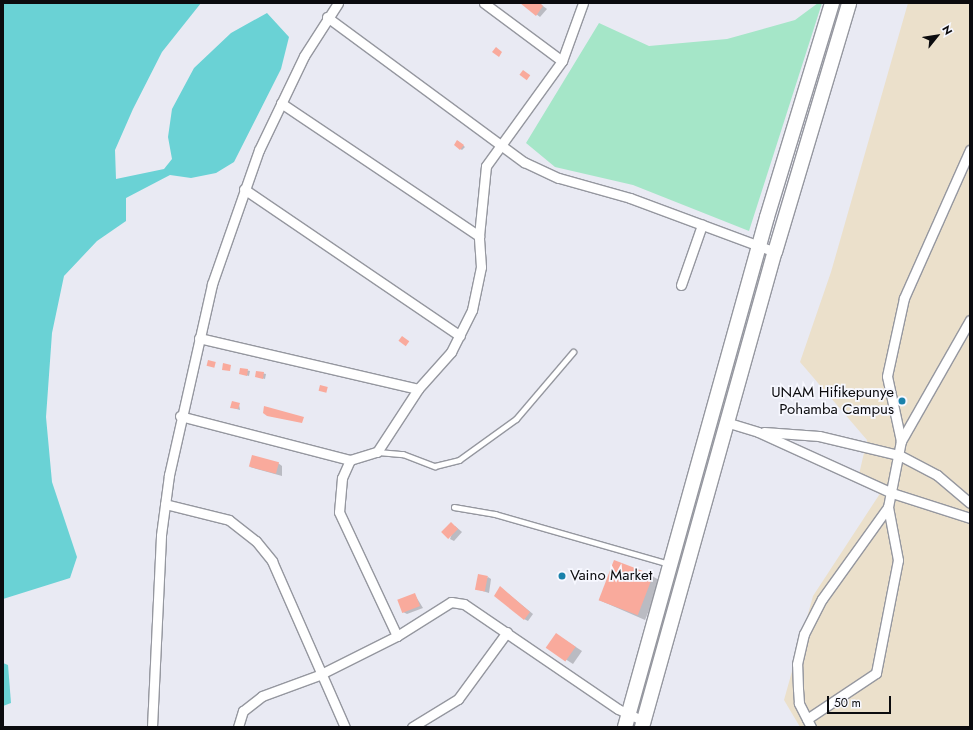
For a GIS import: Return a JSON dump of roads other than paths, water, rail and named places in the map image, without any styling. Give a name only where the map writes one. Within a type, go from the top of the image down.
[{"type":"main road","points":[[627,721],[760,247],[832,3]]},
{"type":"main road","points":[[643,724],[729,423],[775,252],[849,3]]},
{"type":"main road","points":[[712,417],[729,423]]},
{"type":"street","points":[[152,727],[166,504],[180,416],[212,284],[244,189],[281,103],[326,17],[338,3]]},
{"type":"street","points":[[484,3],[562,61]]},
{"type":"street","points":[[180,416],[350,460],[377,452],[418,389],[451,352],[472,310],[481,267],[479,236],[486,166],[562,61],[583,3]]},
{"type":"street","points":[[326,17],[524,162],[558,178],[630,198],[775,252]]},
{"type":"street","points":[[281,103],[479,236]]},
{"type":"street","points":[[888,507],[898,560],[876,673],[809,723],[798,689],[797,664],[804,634],[822,599],[888,507],[892,493],[901,441],[887,376],[904,298],[970,150]]},
{"type":"street","points":[[244,189],[460,336]]},
{"type":"street","points":[[681,285],[702,225]]},
{"type":"street","points":[[901,441],[970,320]]},
{"type":"street","points":[[199,338],[418,389]]},
{"type":"street","points":[[729,423],[758,432],[892,493],[970,518]]},
{"type":"street","points":[[758,432],[819,436],[899,455],[937,475],[970,503]]},
{"type":"street","points":[[350,460],[342,478],[339,512],[397,636]]},
{"type":"street","points":[[166,504],[229,520],[256,541],[272,561],[319,675],[345,727]]},
{"type":"street","points":[[238,727],[243,711],[251,704],[302,678],[319,675],[397,636],[450,602],[464,604],[507,632],[627,721],[643,724]]},
{"type":"street","points":[[412,727],[458,699],[507,632]]},
{"type":"lane","points":[[377,452],[403,454],[435,466],[459,460],[516,418],[573,352]]},
{"type":"lane","points":[[454,507],[495,514],[671,564]]},
{"type":"water","points":[[3,3],[201,3],[162,52],[133,109],[115,150],[116,179],[164,169],[172,159],[168,137],[172,109],[194,68],[231,33],[267,13],[289,37],[281,69],[234,162],[216,173],[191,178],[170,175],[126,198],[126,221],[97,241],[64,276],[52,333],[46,417],[52,482],[77,557],[70,578],[3,599]]},
{"type":"water","points":[[3,663],[8,665],[11,703],[3,706]]},
{"type":"place","name":"UNAM Hifikepunye Pohamba Campus","points":[[902,401]]},
{"type":"place","name":"Vaino Market","points":[[562,576]]}]
